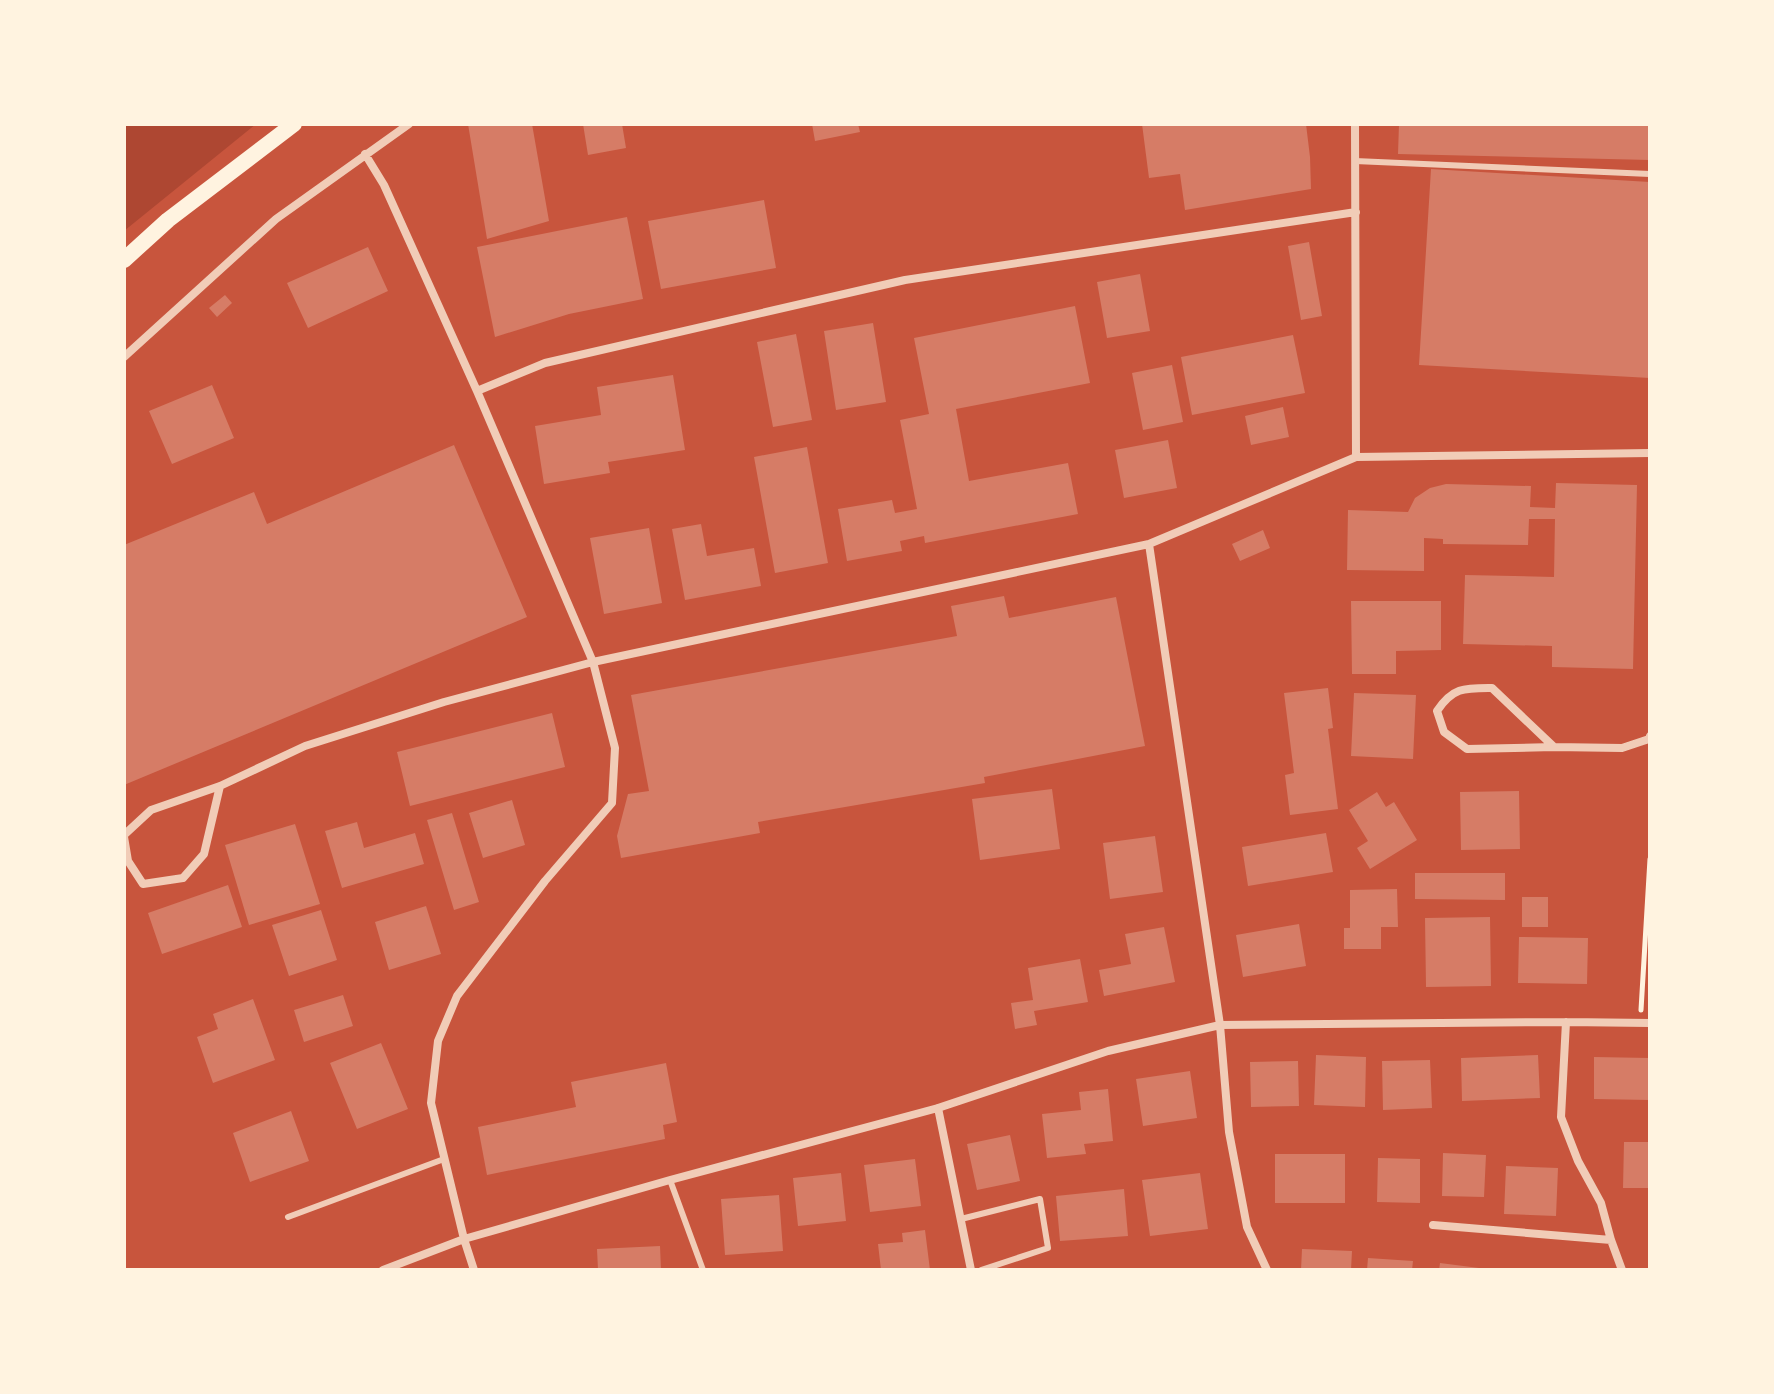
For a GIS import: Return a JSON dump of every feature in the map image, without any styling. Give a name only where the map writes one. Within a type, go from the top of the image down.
[{"type":"main road","points":[[124,260],[168,220],[294,124]]},
{"type":"street","points":[[124,357],[276,219],[409,124]]},
{"type":"street","points":[[1355,124],[1356,457]]},
{"type":"street","points":[[365,154],[384,185],[477,391],[593,662],[615,748],[612,803],[545,881],[457,996],[438,1041],[431,1103],[474,1270]]},
{"type":"street","points":[[477,391],[545,363],[905,280],[1356,212]]},
{"type":"street","points":[[220,786],[204,854],[183,878],[143,884],[128,861],[124,836],[151,810],[220,786],[305,746],[444,702],[593,662],[1149,544],[1356,457],[1650,453]]},
{"type":"street","points":[[1149,544],[1220,1025],[1229,1132],[1247,1227],[1267,1270]]},
{"type":"street","points":[[1554,747],[1492,688],[1463,688],[1447,696],[1437,711],[1444,732],[1467,749],[1622,748],[1650,736]]},
{"type":"street","points":[[1566,1022],[1561,1117],[1578,1161],[1601,1203],[1622,1270]]},
{"type":"street","points":[[383,1270],[464,1239],[938,1108],[1108,1051],[1220,1025],[1645,1022]]},
{"type":"street","points":[[938,1108],[971,1270]]},
{"type":"street","points":[[1433,1225],[1611,1240]]},
{"type":"lane","points":[[1355,161],[1650,174]]},
{"type":"lane","points":[[288,1217],[444,1159]]},
{"type":"lane","points":[[670,1180],[703,1270]]},
{"type":"lane","points":[[961,1219],[1040,1199],[1048,1248],[981,1270]]},
{"type":"path","points":[[1645,1022],[1650,859]]},
{"type":"shaded area","points":[[124,124],[256,124],[124,231]]},
{"type":"building","points":[[468,124],[532,124],[549,221],[487,239]]},
{"type":"building","points":[[583,124],[622,124],[626,148],[588,155]]},
{"type":"building","points":[[812,124],[858,124],[860,132],[815,141]]},
{"type":"building","points":[[1142,124],[1306,124],[1311,189],[1185,210],[1180,174],[1149,178]]},
{"type":"building","points":[[1399,124],[1650,124],[1650,160],[1398,154]]},
{"type":"building","points":[[1431,169],[1650,182],[1650,378],[1419,365]]},
{"type":"building","points":[[764,200],[776,268],[661,289],[648,221]]},
{"type":"building","points":[[627,217],[643,299],[569,314],[495,337],[477,247]]},
{"type":"building","points":[[1309,242],[1322,316],[1301,320],[1288,246]]},
{"type":"building","points":[[368,247],[388,291],[308,328],[287,283]]},
{"type":"building","points":[[1140,274],[1150,331],[1107,338],[1097,282]]},
{"type":"building","points":[[225,295],[232,303],[217,317],[209,308]]},
{"type":"building","points":[[1075,306],[1090,383],[956,409],[969,481],[1068,463],[1078,514],[925,543],[924,536],[900,541],[902,551],[847,561],[838,509],[892,500],[895,513],[917,509],[900,420],[929,414],[914,338]]},
{"type":"building","points":[[873,323],[886,402],[836,410],[824,331]]},
{"type":"building","points":[[796,334],[812,420],[773,427],[757,342]]},
{"type":"building","points":[[1293,335],[1305,393],[1192,415],[1181,357]]},
{"type":"building","points":[[1172,365],[1183,422],[1143,430],[1132,373]]},
{"type":"building","points":[[673,375],[685,450],[608,462],[610,473],[544,484],[535,426],[601,415],[597,387]]},
{"type":"building","points":[[212,385],[234,438],[172,464],[149,411]]},
{"type":"building","points":[[1283,407],[1289,437],[1251,445],[1245,416]]},
{"type":"building","points":[[1168,440],[1177,488],[1124,498],[1115,450]]},
{"type":"building","points":[[454,445],[527,617],[124,785],[124,545],[254,492],[267,524]]},
{"type":"building","points":[[807,447],[828,563],[775,573],[754,457]]},
{"type":"building","points":[[1556,483],[1637,485],[1633,669],[1552,667],[1552,646],[1463,644],[1465,575],[1554,577],[1555,519],[1529,519],[1528,545],[1443,544],[1443,539],[1424,538],[1424,571],[1347,570],[1348,510],[1408,512],[1415,498],[1430,488],[1446,484],[1531,486],[1530,507],[1555,508]]},
{"type":"building","points":[[701,524],[707,556],[754,548],[761,586],[685,600],[672,529]]},
{"type":"building","points":[[649,528],[662,603],[604,614],[590,538]]},
{"type":"building","points":[[1263,530],[1270,548],[1240,561],[1232,544]]},
{"type":"building","points":[[1004,596],[1009,618],[1116,597],[1145,746],[984,777],[985,783],[758,822],[760,833],[621,858],[617,836],[628,794],[649,791],[631,695],[957,636],[951,606]]},
{"type":"building","points":[[1351,601],[1441,601],[1441,650],[1396,651],[1396,674],[1352,674]]},
{"type":"building","points":[[1328,688],[1333,728],[1328,729],[1338,809],[1290,815],[1285,775],[1294,773],[1284,693]]},
{"type":"building","points":[[1354,693],[1416,695],[1413,759],[1351,756]]},
{"type":"building","points":[[552,713],[565,767],[410,806],[397,752]]},
{"type":"building","points":[[1052,789],[1060,849],[980,860],[972,799]]},
{"type":"building","points":[[1519,791],[1520,849],[1461,850],[1460,792]]},
{"type":"building","points":[[1377,792],[1386,807],[1394,802],[1417,840],[1370,869],[1357,848],[1368,841],[1349,810]]},
{"type":"building","points":[[512,800],[525,845],[483,858],[469,813]]},
{"type":"building","points":[[452,813],[479,902],[454,910],[427,820]]},
{"type":"building","points":[[357,822],[364,848],[415,833],[424,864],[342,888],[325,831]]},
{"type":"building","points":[[295,824],[320,904],[249,925],[225,845]]},
{"type":"building","points":[[1326,833],[1333,872],[1248,886],[1242,847]]},
{"type":"building","points":[[1155,836],[1163,892],[1110,899],[1103,843]]},
{"type":"building","points":[[1415,873],[1505,873],[1505,900],[1415,899]]},
{"type":"building","points":[[228,885],[242,927],[162,954],[148,913]]},
{"type":"building","points":[[1397,889],[1398,927],[1381,927],[1381,949],[1344,949],[1344,928],[1350,928],[1350,890]]},
{"type":"building","points":[[1522,897],[1548,897],[1548,927],[1522,927]]},
{"type":"building","points":[[426,906],[441,954],[389,970],[375,922]]},
{"type":"building","points":[[321,910],[337,960],[289,976],[272,925]]},
{"type":"building","points":[[1490,917],[1491,986],[1426,987],[1425,918]]},
{"type":"building","points":[[1299,924],[1306,966],[1243,977],[1236,935]]},
{"type":"building","points":[[1164,927],[1175,982],[1104,996],[1099,970],[1131,964],[1125,934]]},
{"type":"building","points":[[1519,937],[1588,938],[1587,984],[1518,983]]},
{"type":"building","points":[[1080,959],[1088,1002],[1034,1011],[1037,1025],[1015,1029],[1011,1003],[1033,1000],[1028,968]]},
{"type":"building","points":[[343,995],[353,1026],[304,1042],[294,1010]]},
{"type":"building","points":[[253,999],[275,1060],[213,1083],[197,1037],[218,1029],[213,1014]]},
{"type":"building","points":[[381,1043],[408,1109],[357,1129],[330,1063]]},
{"type":"building","points":[[1316,1055],[1366,1057],[1365,1107],[1314,1105]]},
{"type":"building","points":[[1538,1055],[1540,1098],[1462,1101],[1461,1058]]},
{"type":"building","points":[[1594,1057],[1650,1058],[1650,1100],[1594,1099]]},
{"type":"building","points":[[1430,1060],[1432,1108],[1383,1110],[1382,1061]]},
{"type":"building","points":[[1298,1061],[1299,1106],[1251,1107],[1250,1062]]},
{"type":"building","points":[[666,1063],[677,1122],[663,1125],[665,1139],[487,1175],[478,1127],[576,1107],[571,1082]]},
{"type":"building","points":[[1190,1071],[1197,1118],[1143,1126],[1136,1079]]},
{"type":"building","points":[[1108,1089],[1113,1141],[1084,1144],[1086,1154],[1047,1158],[1042,1114],[1081,1110],[1079,1092]]},
{"type":"building","points":[[291,1111],[309,1161],[250,1182],[233,1133]]},
{"type":"building","points":[[1010,1135],[1020,1181],[977,1190],[967,1144]]},
{"type":"building","points":[[1624,1142],[1650,1142],[1650,1188],[1623,1188]]},
{"type":"building","points":[[1443,1153],[1486,1155],[1484,1197],[1442,1196]]},
{"type":"building","points":[[1275,1154],[1345,1154],[1345,1203],[1275,1203]]},
{"type":"building","points":[[1378,1158],[1420,1159],[1420,1203],[1377,1202]]},
{"type":"building","points":[[915,1159],[921,1206],[870,1212],[864,1165]]},
{"type":"building","points":[[1506,1166],[1558,1168],[1556,1216],[1504,1214]]},
{"type":"building","points":[[841,1173],[846,1221],[798,1226],[793,1178]]},
{"type":"building","points":[[1200,1173],[1208,1229],[1150,1236],[1142,1180]]},
{"type":"building","points":[[1124,1189],[1128,1236],[1060,1241],[1056,1196]]},
{"type":"building","points":[[779,1195],[783,1251],[725,1255],[721,1199]]},
{"type":"building","points":[[925,1230],[930,1270],[881,1270],[878,1244],[903,1242],[902,1233]]},
{"type":"building","points":[[660,1246],[661,1270],[598,1270],[597,1249]]},
{"type":"building","points":[[1302,1249],[1352,1251],[1351,1270],[1301,1270]]},
{"type":"building","points":[[1368,1258],[1413,1261],[1412,1270],[1367,1270]]},
{"type":"building","points":[[1440,1263],[1479,1268],[1479,1270],[1439,1270]]}]
